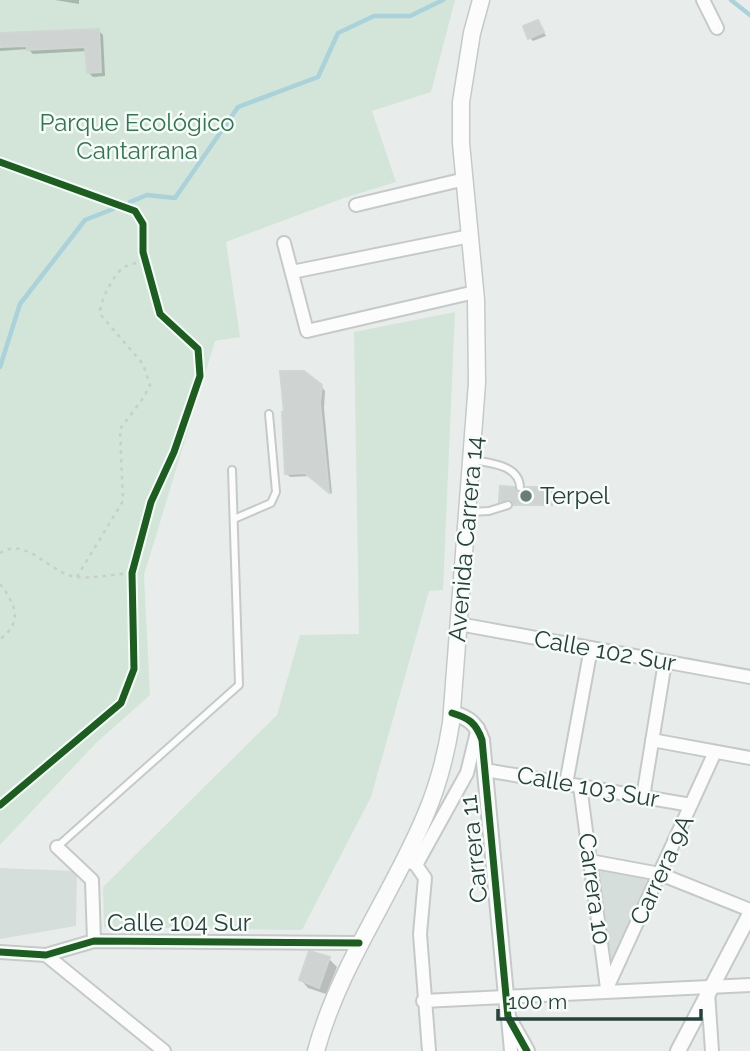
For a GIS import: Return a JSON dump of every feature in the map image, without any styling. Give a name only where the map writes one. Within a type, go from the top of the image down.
[{"type":"main road","name":"Avenida Carrera 14","points":[[316,1051],[330,1005],[359,943],[410,862],[438,783],[447,746],[452,713],[478,383],[475,292],[461,102],[472,33],[481,0]]},
{"type":"street","points":[[703,0],[717,28]]},
{"type":"street","points":[[356,205],[465,180]]},
{"type":"street","points":[[292,272],[470,236]]},
{"type":"street","points":[[284,243],[307,331],[475,292]]},
{"type":"street","name":"Calle 102 Sur","points":[[459,624],[750,677]]},
{"type":"street","points":[[566,783],[591,648]]},
{"type":"street","points":[[643,797],[665,662]]},
{"type":"street","points":[[429,1051],[423,1001],[420,934],[425,887],[422,871],[410,862],[467,773],[478,728],[464,717],[452,713]]},
{"type":"street","name":"Carrera 11","points":[[478,728],[482,740],[508,1017]]},
{"type":"street","points":[[652,740],[750,758]]},
{"type":"street","name":"Carrera 9A","points":[[607,990],[715,752]]},
{"type":"street","name":"Calle 103 Sur","points":[[485,769],[691,805]]},
{"type":"street","name":"Carrera 10","points":[[580,786],[607,990]]},
{"type":"street","points":[[57,847],[92,880],[94,942]]},
{"type":"street","points":[[590,861],[660,874],[750,912],[678,1051]]},
{"type":"street","name":"Calle 104 Sur","points":[[0,952],[46,956],[94,942],[359,943]]},
{"type":"street","points":[[46,956],[164,1051]]},
{"type":"street","points":[[423,1001],[750,985]]},
{"type":"street","points":[[710,989],[712,1051]]},
{"type":"street","points":[[508,1017],[511,1051]]},
{"type":"street","points":[[508,1017],[527,1051]]},
{"type":"lane","points":[[234,519],[271,503],[276,492],[270,414]]},
{"type":"lane","points":[[473,460],[513,471],[520,480],[520,487]]},
{"type":"lane","points":[[57,847],[239,685],[232,470]]},
{"type":"lane","points":[[469,512],[489,511],[508,505]]},
{"type":"path","points":[[143,252],[150,275]]},
{"type":"path","points":[[77,577],[123,500],[120,429],[150,385],[143,364],[100,314],[99,305],[120,270],[129,265],[146,262]]},
{"type":"path","points":[[0,553],[15,547],[77,577],[132,573]]},
{"type":"path","points":[[133,586],[135,561]]},
{"type":"path","points":[[0,584],[12,600],[15,617],[9,633],[0,639]]},
{"type":"shaded area","points":[[595,865],[650,878],[610,971]]},
{"type":"shaded area","points":[[0,868],[77,871],[76,926],[0,939]]},
{"type":"green space","name":"Parque Ecológico Cantarrana","points":[[0,0],[455,0],[431,92],[372,111],[396,182],[344,198],[226,242],[240,337],[215,341],[144,575],[150,695],[96,743],[0,845]]},
{"type":"green space","points":[[455,312],[443,590],[429,591],[371,797],[302,930],[104,927],[103,887],[277,715],[300,635],[359,634],[354,332]]},
{"type":"building","points":[[538,20],[544,32],[528,39],[523,26]]},
{"type":"building","points":[[99,29],[101,72],[87,73],[85,47],[27,50],[27,46],[0,47],[0,33]]},
{"type":"building","points":[[280,371],[304,371],[322,385],[320,403],[329,493],[305,473],[285,474]]},
{"type":"building","name":"Terpel","points":[[500,486],[514,487],[521,493],[526,487],[553,487],[552,505],[514,505],[509,499],[499,502]]},
{"type":"building","points":[[309,951],[330,957],[319,988],[299,980]]},
{"type":"waterway","points":[[130,202],[147,195],[175,198],[238,107],[318,77],[338,33],[374,16],[410,16],[443,0]]},
{"type":"waterway","points":[[731,0],[750,15]]},
{"type":"waterway","points":[[0,367],[20,304],[85,220],[113,209]]},
{"type":"cycle path","points":[[0,162],[135,211],[143,224],[143,252],[160,314],[198,349],[200,376],[174,452],[151,502],[132,573],[134,669],[121,703],[0,805]]},
{"type":"cycle path","points":[[452,713],[471,722],[482,740],[508,1017],[527,1051]]},
{"type":"cycle path","points":[[0,952],[46,955],[94,941],[359,943]]},
{"type":"place","name":"Terpel","points":[[526,496]]}]
